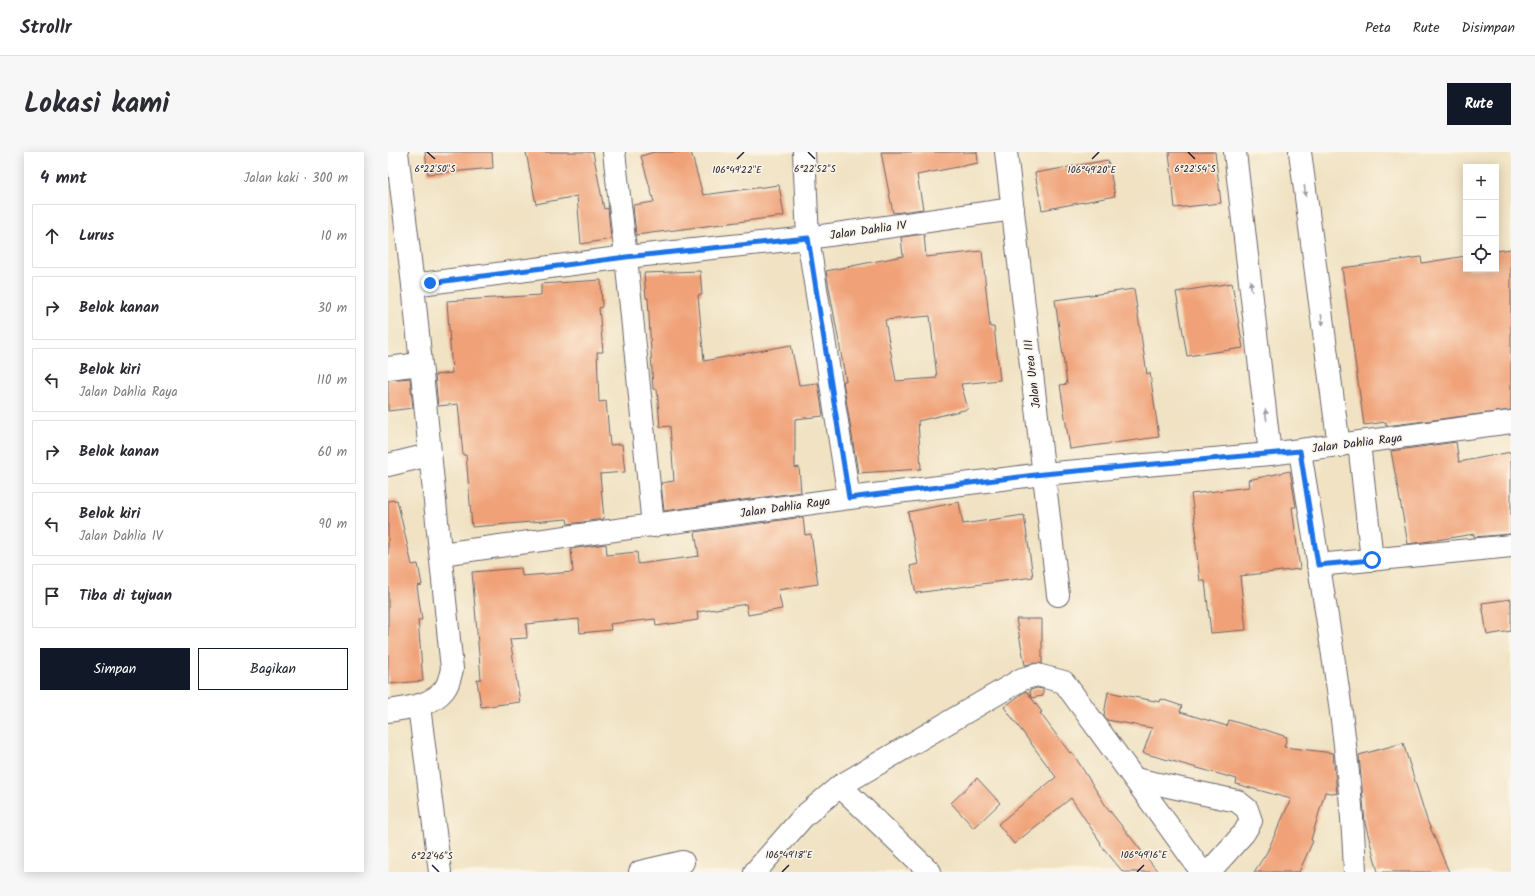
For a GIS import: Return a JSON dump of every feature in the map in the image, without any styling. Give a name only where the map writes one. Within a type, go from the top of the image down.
[{"type":"street","points":[[388,711],[419,706],[444,691],[449,683],[452,669],[441,554],[429,455],[413,285],[397,152]]},
{"type":"street","points":[[614,152],[653,526]]},
{"type":"street","points":[[804,152],[808,238],[849,498]]},
{"type":"street","name":"Jalan Urea III","points":[[1006,152],[1058,595]]},
{"type":"street","points":[[1235,152],[1270,454]]},
{"type":"street","points":[[1300,152],[1349,445],[1372,560]]},
{"type":"street","name":"Jalan Dahlia IV","points":[[413,285],[626,257],[808,238],[1013,209]]},
{"type":"street","points":[[388,368],[420,364]]},
{"type":"street","name":"Jalan Dahlia Raya","points":[[441,554],[849,498],[1043,474],[1300,451],[1511,422]]},
{"type":"street","points":[[1300,451],[1340,714],[1353,829],[1355,872]]},
{"type":"street","points":[[388,465],[429,455]]},
{"type":"street","points":[[1318,565],[1511,546]]},
{"type":"street","points":[[755,872],[804,816],[840,786],[1022,679],[1037,675],[1064,682],[1202,872]]},
{"type":"street","points":[[419,706],[440,872]]},
{"type":"street","points":[[1135,779],[1237,801],[1247,809],[1251,821],[1244,832],[1209,872]]},
{"type":"street","points":[[840,786],[930,872]]},
{"type":"street","points":[[640,872],[683,862]]},
{"type":"building","points":[[425,152],[492,152],[493,168],[428,174]]},
{"type":"building","points":[[526,152],[593,152],[604,209],[608,208],[611,239],[581,244],[577,196],[536,204]]},
{"type":"building","points":[[654,152],[691,152],[703,195],[779,185],[784,216],[636,235],[633,205],[654,202],[641,156]]},
{"type":"building","points":[[881,152],[977,152],[978,163],[917,175],[923,209],[893,213]]},
{"type":"building","points":[[1169,152],[1215,152],[1221,203],[1175,208]]},
{"type":"building","points":[[1108,160],[1115,196],[1042,210],[1035,173]]},
{"type":"building","points":[[924,234],[926,257],[982,251],[990,327],[994,327],[1000,380],[961,384],[968,409],[918,421],[921,469],[858,473],[843,381],[846,381],[826,271],[903,256],[901,237]],"holes":[[[930,316],[937,378],[896,381],[885,320]]]},
{"type":"building","points":[[1511,249],[1511,410],[1386,426],[1386,422],[1364,425],[1342,268],[1421,257],[1422,263],[1463,256],[1463,272],[1499,272],[1499,251]]},
{"type":"building","points":[[700,271],[702,295],[698,295],[704,361],[791,345],[799,385],[818,383],[823,416],[795,419],[795,468],[799,467],[801,492],[664,511],[661,483],[674,481],[670,426],[660,427],[657,389],[653,389],[648,298],[646,298],[644,273]]},
{"type":"building","points":[[601,280],[602,307],[599,308],[603,352],[597,352],[599,402],[606,401],[610,445],[622,444],[625,472],[600,474],[604,519],[568,524],[567,519],[472,527],[466,455],[463,455],[458,404],[438,406],[435,375],[452,373],[447,301],[541,295],[541,284]]},
{"type":"building","points":[[1232,283],[1243,348],[1187,356],[1176,292]]},
{"type":"building","points":[[1134,289],[1147,374],[1150,373],[1159,437],[1070,449],[1060,385],[1067,384],[1055,300]]},
{"type":"building","points":[[410,378],[413,408],[388,411],[388,380]]},
{"type":"building","points":[[1456,442],[1459,462],[1511,452],[1511,534],[1474,537],[1474,534],[1408,544],[1391,451]]},
{"type":"building","points":[[1290,471],[1296,507],[1292,507],[1300,569],[1240,576],[1246,630],[1211,633],[1205,581],[1200,581],[1195,537],[1197,537],[1191,494],[1249,487],[1248,480]]},
{"type":"building","points":[[397,500],[412,565],[418,564],[422,585],[417,586],[422,620],[418,620],[423,681],[388,684],[388,501]]},
{"type":"building","points":[[959,502],[963,524],[1024,515],[1033,577],[916,593],[910,566],[918,564],[908,512]]},
{"type":"building","points":[[803,517],[805,535],[811,534],[818,584],[778,590],[782,609],[748,615],[746,604],[697,612],[698,620],[656,626],[655,619],[610,624],[611,630],[580,633],[579,619],[526,624],[527,638],[510,639],[520,702],[481,707],[477,680],[481,679],[472,572],[521,568],[522,576],[573,572],[571,549],[606,544],[607,555],[637,552],[638,564],[699,556],[695,532]]},
{"type":"building","points":[[1511,599],[1511,631],[1487,635],[1482,603]]},
{"type":"building","points":[[1016,619],[1042,619],[1042,664],[1034,663],[1025,665]]},
{"type":"building","points":[[1037,688],[1043,689],[1043,696],[1031,698],[1030,690]]},
{"type":"building","points":[[1026,691],[1042,712],[1040,713],[1070,753],[1072,752],[1106,806],[1158,872],[1123,872],[1100,844],[1101,843],[1071,798],[1014,844],[998,824],[1056,777],[1004,707]]},
{"type":"building","points":[[1108,692],[1160,702],[1161,699],[1182,706],[1180,712],[1227,726],[1229,720],[1287,737],[1284,747],[1333,753],[1337,794],[1325,792],[1311,840],[1313,841],[1299,872],[1254,872],[1267,852],[1291,799],[1236,784],[1237,779],[1143,753],[1152,728],[1107,720],[1104,715]]},
{"type":"building","points":[[1403,743],[1427,820],[1449,872],[1378,872],[1365,823],[1359,755]]},
{"type":"building","points":[[977,778],[1000,803],[974,828],[951,803]]},
{"type":"route","points":[[430,283],[626,257],[808,238],[849,498],[1043,474],[1300,451],[1318,565],[1372,560]]}]
